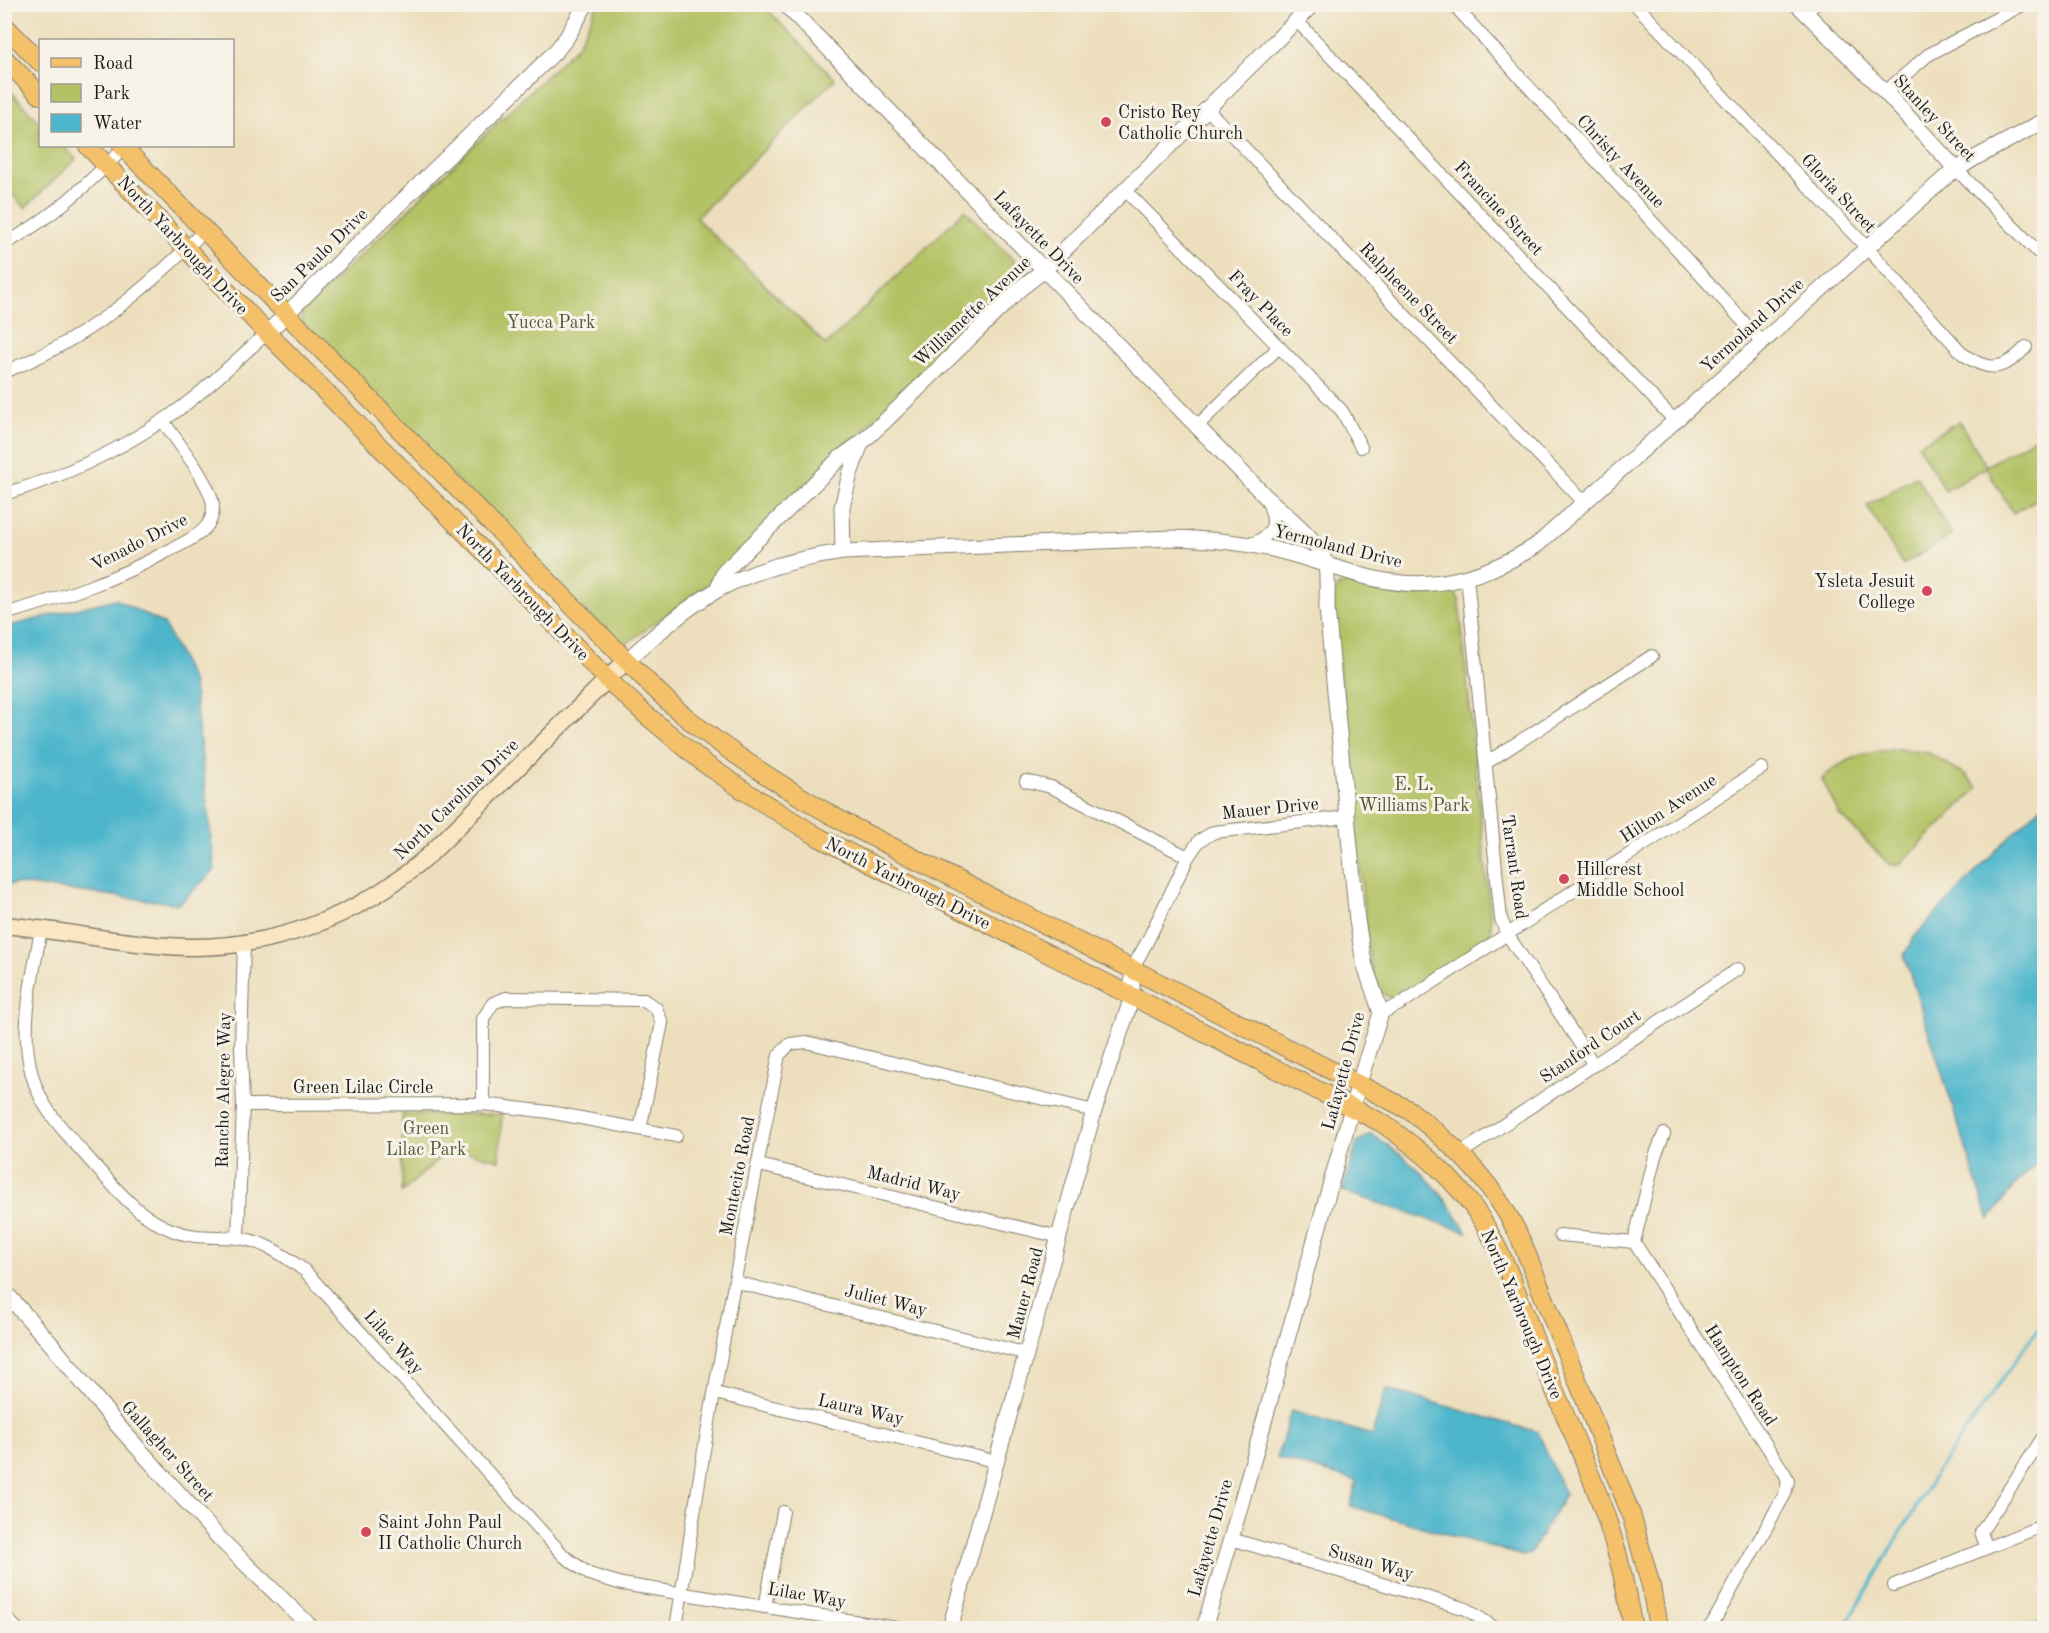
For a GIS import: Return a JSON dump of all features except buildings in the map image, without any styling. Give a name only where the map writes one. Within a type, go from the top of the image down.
[{"type":"main road","points":[[4,25],[39,61]]},
{"type":"main road","points":[[4,58],[39,94]]},
{"type":"main road","name":"North Yarbrough Drive","points":[[89,147],[267,333],[607,679],[674,739],[740,788],[820,838],[1382,1123],[1429,1158],[1463,1194],[1482,1220],[1499,1251],[1602,1508],[1617,1553],[1633,1629]]},
{"type":"main road","name":"North Yarbrough Drive","points":[[125,147],[204,231],[681,713],[754,768],[847,824],[1359,1083],[1409,1110],[1461,1154],[1494,1192],[1507,1212],[1523,1245],[1631,1514],[1649,1577],[1658,1629]]},
{"type":"main road","points":[[354,422],[374,403]]},
{"type":"main road","name":"North Carolina Drive","points":[[4,925],[166,946],[215,947],[280,937],[311,927],[360,904],[408,873],[627,660]]},
{"type":"main road","points":[[740,788],[754,768]]},
{"type":"street","name":"San Paulo Drive","points":[[4,494],[45,481],[78,467],[163,421],[221,374],[287,314],[555,51],[567,37],[586,4]]},
{"type":"street","name":"Williamette Avenue","points":[[627,660],[655,635],[717,590],[724,572],[1021,288],[1044,270],[1314,4]]},
{"type":"street","name":"Christy Avenue","points":[[1453,4],[1762,342]]},
{"type":"street","name":"Gloria Street","points":[[1635,4],[1867,248],[1951,343],[1971,360],[1989,366],[2004,366],[2026,347]]},
{"type":"street","points":[[1885,92],[1928,55],[2024,4]]},
{"type":"street","name":"Lafayette Drive","points":[[790,6],[1044,270],[1318,548],[1326,564],[1327,608],[1352,882],[1364,963],[1381,1013],[1359,1083],[1204,1629]]},
{"type":"street","name":"Stanley Street","points":[[1806,7],[1956,169],[2044,256]]},
{"type":"street","name":"Francine Street","points":[[1297,21],[1675,421]]},
{"type":"street","name":"Ralpheene Street","points":[[1207,109],[1584,502]]},
{"type":"street","name":"Yermoland Drive","points":[[717,590],[776,566],[809,557],[843,552],[1171,538],[1251,544],[1377,579],[1409,584],[1444,582],[1497,568],[1537,545],[1956,169],[2044,122]]},
{"type":"street","points":[[4,244],[43,221],[107,165],[123,147]]},
{"type":"street","name":"Fray Place","points":[[1125,190],[1342,411],[1361,447]]},
{"type":"street","points":[[4,372],[32,361],[98,323],[141,291],[204,231]]},
{"type":"street","points":[[1197,426],[1279,347]]},
{"type":"street","name":"Venado Drive","points":[[4,614],[70,595],[101,583],[158,557],[204,529],[211,516],[212,495],[163,421]]},
{"type":"street","name":"Williamette Avenue","points":[[843,552],[842,507],[845,490],[861,443]]},
{"type":"street","points":[[1251,544],[1261,540],[1272,528],[1274,517],[1266,497]]},
{"type":"street","name":"Tarrant Road","points":[[1467,577],[1500,910],[1507,934],[1594,1065]]},
{"type":"street","points":[[1486,763],[1652,656]]},
{"type":"street","name":"Hilton Avenue","points":[[1381,1013],[1400,1004],[1762,768]]},
{"type":"street","points":[[1026,781],[1051,787],[1188,856]]},
{"type":"street","name":"Mauer Drive","points":[[1132,969],[1188,856],[1199,841],[1214,832],[1347,817]]},
{"type":"street","name":"Lilac Way","points":[[41,928],[26,1029],[30,1066],[45,1105],[61,1128],[120,1194],[142,1214],[165,1227],[187,1235],[238,1238],[269,1247],[305,1271],[550,1541],[576,1566],[603,1579],[897,1629]]},
{"type":"street","name":"Rancho Alegre Way","points":[[238,1238],[243,1105],[241,1049],[244,944]]},
{"type":"street","name":"Mauer Road","points":[[950,1629],[1094,1111],[1132,997],[1132,969]]},
{"type":"street","name":"Stanford Court","points":[[1461,1154],[1738,969]]},
{"type":"street","points":[[483,1104],[483,1019],[493,1004],[506,998],[644,1000],[657,1008],[662,1023],[640,1129]]},
{"type":"street","name":"Montecito Road","points":[[676,1629],[735,1282],[759,1165],[777,1060],[786,1047],[798,1042],[806,1042],[1094,1111]]},
{"type":"street","name":"Green Lilac Circle","points":[[243,1105],[483,1104],[549,1112],[676,1136]]},
{"type":"street","points":[[1560,1235],[1634,1242],[1655,1156],[1664,1134]]},
{"type":"street","name":"Madrid Way","points":[[759,1165],[1060,1238]]},
{"type":"street","name":"Hampton Road","points":[[1634,1242],[1788,1481],[1785,1494],[1774,1515],[1710,1629]]},
{"type":"street","name":"Juliet Way","points":[[735,1282],[1028,1354]]},
{"type":"street","name":"Gallagher Street","points":[[4,1291],[119,1427],[221,1540],[312,1629]]},
{"type":"street","name":"Laura Way","points":[[715,1393],[998,1462]]},
{"type":"street","points":[[1987,1548],[1981,1532],[2044,1436]]},
{"type":"street","points":[[765,1606],[783,1512]]},
{"type":"street","points":[[1894,1585],[2044,1525]]},
{"type":"street","name":"Susan Way","points":[[1231,1539],[1466,1609],[1495,1629]]},
{"type":"street","points":[[4,1616],[16,1629]]},
{"type":"green space","name":"Yucca Park","points":[[597,5],[763,5],[835,79],[696,218],[826,345],[965,210],[1024,271],[712,581],[627,643],[615,642],[303,323],[301,313],[576,47]]},
{"type":"green space","points":[[5,85],[39,122],[39,147],[64,147],[76,159],[25,208],[11,193],[5,199]]},
{"type":"green space","points":[[1959,421],[1986,466],[2044,432],[2044,495],[2013,513],[1986,467],[1945,491],[1918,445]]},
{"type":"green space","points":[[1916,476],[1952,535],[1903,565],[1867,506]]},
{"type":"green space","name":"E. L. Williams Park","points":[[1348,583],[1374,591],[1403,595],[1451,592],[1459,600],[1491,937],[1394,1000],[1383,994],[1373,975],[1368,948],[1332,597],[1338,586]]},
{"type":"green space","points":[[1898,749],[1929,753],[1966,775],[1978,788],[1899,865],[1890,865],[1839,814],[1822,779],[1838,766],[1857,757]]},
{"type":"green space","name":"Green Lilac Park","points":[[402,1114],[502,1114],[499,1160],[451,1148],[402,1192]]},
{"type":"water","points":[[115,599],[164,624],[193,683],[215,870],[179,904],[19,884],[5,885],[5,627]]},
{"type":"water","points":[[2044,804],[2044,1156],[2014,1186],[1989,1220],[1904,955],[1915,936],[2003,843]]},
{"type":"water","points":[[1371,1134],[1401,1155],[1436,1188],[1467,1232],[1342,1191],[1357,1143]]},
{"type":"water","points":[[1386,1389],[1538,1432],[1565,1495],[1530,1554],[1523,1556],[1350,1506],[1357,1481],[1277,1458],[1291,1411],[1372,1435]]},
{"type":"waterway","points":[[1844,1628],[1938,1470],[2044,1320]]},
{"type":"waterway","points":[[2025,1628],[2044,1621]]},
{"type":"place","name":"Cristo Rey Catholic Church","points":[[1106,122]]},
{"type":"place","name":"Ysleta Jesuit College","points":[[1927,591]]},
{"type":"place","name":"Hillcrest Middle School","points":[[1564,879]]},
{"type":"place","name":"Saint John Paul II Catholic Church","points":[[366,1532]]}]
